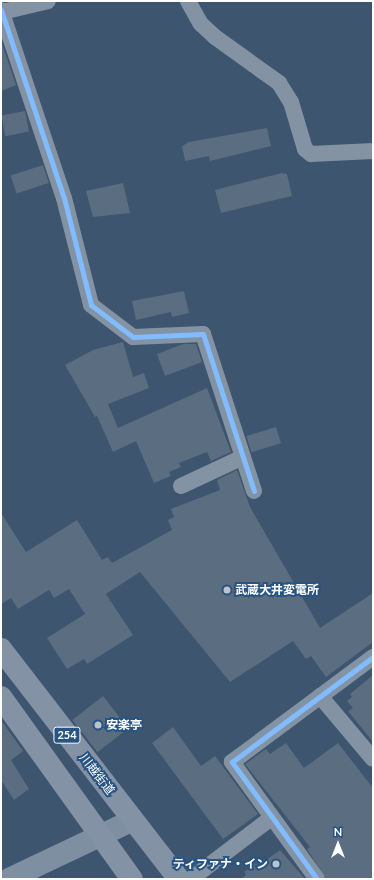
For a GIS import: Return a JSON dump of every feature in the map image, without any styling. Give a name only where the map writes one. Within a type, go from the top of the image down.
[{"type":"highway","name":"川越街道","points":[[1,649],[179,879]]},
{"type":"highway","name":"254","points":[[1,697],[132,879]]},
{"type":"street","points":[[48,1],[2,11],[64,198],[91,305],[133,337],[203,334],[254,490]]},
{"type":"street","points":[[188,1],[201,24],[215,37],[280,83],[292,102],[305,148],[311,154],[373,151]]},
{"type":"street","points":[[181,486],[243,457]]},
{"type":"street","points":[[317,879],[271,818],[232,762],[373,657]]},
{"type":"street","points":[[320,696],[373,759]]},
{"type":"street","points":[[191,879],[271,818]]},
{"type":"street","points":[[9,879],[133,820]]},
{"type":"building","points":[[1,41],[16,85],[1,91]]},
{"type":"building","points":[[25,111],[29,132],[5,136],[1,116]]},
{"type":"building","points":[[267,128],[271,146],[210,161],[209,156],[185,161],[182,146],[189,142]]},
{"type":"building","points":[[43,165],[49,183],[17,194],[11,176]]},
{"type":"building","points":[[282,173],[287,174],[292,196],[221,213],[215,190]]},
{"type":"building","points":[[123,183],[130,213],[93,217],[86,191]]},
{"type":"building","points":[[184,291],[189,313],[172,317],[171,312],[136,320],[132,301]]},
{"type":"building","points":[[123,342],[133,377],[144,373],[149,388],[108,404],[118,428],[207,388],[231,452],[211,461],[207,452],[179,463],[181,467],[169,472],[171,476],[154,483],[136,441],[113,452],[97,416],[95,417],[65,365],[93,350]]},
{"type":"building","points":[[183,344],[196,344],[202,362],[165,376],[157,354]]},
{"type":"building","points":[[276,427],[281,443],[251,452],[246,436]]},
{"type":"building","points":[[237,470],[250,507],[320,628],[373,593],[373,642],[326,677],[311,656],[306,659],[293,641],[230,682],[140,572],[106,594],[133,635],[87,664],[84,659],[67,669],[47,638],[85,614],[69,589],[54,598],[49,590],[18,609],[11,598],[1,604],[1,513],[26,552],[77,520],[102,560],[108,557],[112,563],[172,530],[168,520],[174,517],[171,509],[220,490],[217,480]]},
{"type":"building","points":[[373,675],[373,742],[348,711],[353,708],[347,701],[352,697],[350,694]]},
{"type":"building","name":"安楽亭","points":[[103,696],[128,728],[98,752],[72,720]]},
{"type":"building","points":[[1,720],[23,751],[11,760],[29,789],[14,800],[1,780]]},
{"type":"building","points":[[173,727],[201,766],[215,756],[258,814],[223,839],[152,743]]},
{"type":"building","points":[[286,743],[304,768],[338,743],[373,788],[373,879],[326,879],[307,849],[310,847],[245,764],[266,749],[270,754]]},
{"type":"building","name":"ティファナ・イン","points":[[280,850],[305,879],[241,879],[246,875],[244,872],[256,863],[258,866]]},
{"type":"cycle path","points":[[1,10],[64,198],[91,305],[133,337],[203,334],[254,491]]},
{"type":"cycle path","points":[[317,879],[232,762],[373,657]]},
{"type":"place","name":"武蔵大井変電所","points":[[227,590]]},
{"type":"place","name":"安楽亭","points":[[98,725]]},
{"type":"place","name":"ティファナ・イン","points":[[276,864]]}]
